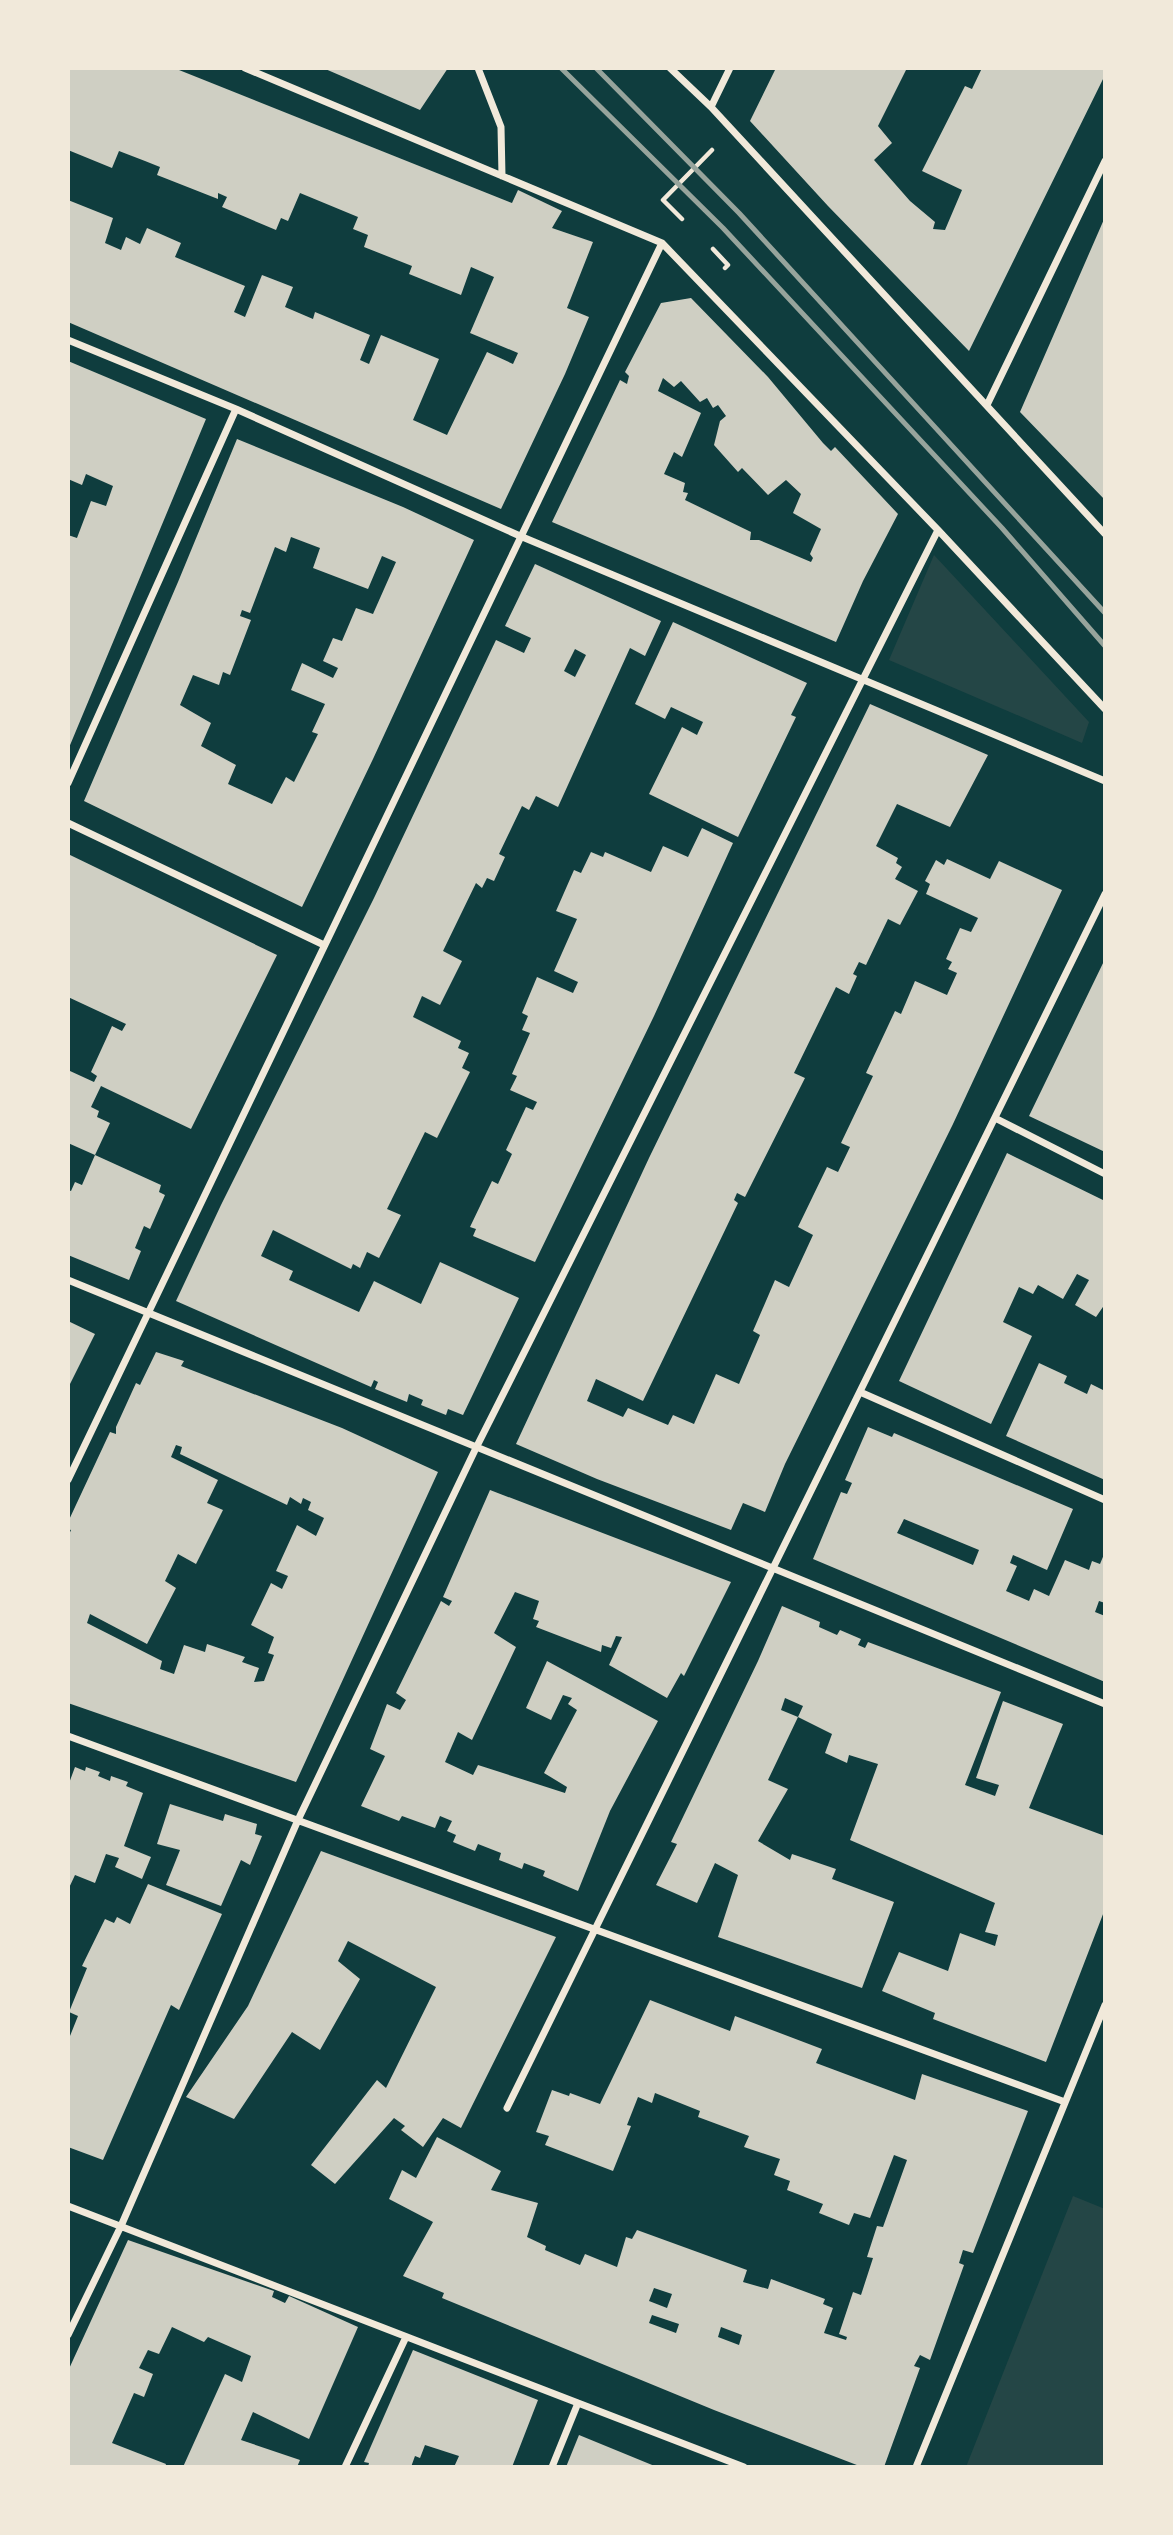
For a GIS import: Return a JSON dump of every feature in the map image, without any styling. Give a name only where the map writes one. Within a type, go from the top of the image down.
[{"type":"street","points":[[245,68],[662,243],[938,530],[1105,709]]},
{"type":"street","points":[[478,68],[501,127],[502,176]]},
{"type":"street","points":[[670,68],[711,107],[1105,534]]},
{"type":"street","points":[[711,107],[730,68]]},
{"type":"street","points":[[987,405],[1105,161]]},
{"type":"street","points":[[68,1480],[662,243]]},
{"type":"street","points":[[68,340],[236,409],[520,536],[1105,781]]},
{"type":"street","points":[[68,783],[236,409]]},
{"type":"street","points":[[68,2335],[121,2226],[299,1820],[476,1448],[938,530]]},
{"type":"street","points":[[68,823],[324,945]]},
{"type":"street","points":[[507,2108],[1105,894]]},
{"type":"street","points":[[995,1118],[1105,1174]]},
{"type":"street","points":[[68,1280],[1105,1704]]},
{"type":"street","points":[[860,1392],[1105,1500]]},
{"type":"street","points":[[68,1736],[1065,2102]]},
{"type":"street","points":[[916,2467],[1105,2005]]},
{"type":"street","points":[[68,2206],[744,2467]]},
{"type":"street","points":[[345,2467],[406,2337]]},
{"type":"street","points":[[552,2467],[578,2403]]},
{"type":"path","points":[[663,201],[713,151]]},
{"type":"shaded area","points":[[934,555],[1089,722],[1082,743],[889,660]]},
{"type":"shaded area","points":[[1073,2196],[1105,2209],[1105,2467],[966,2467]]},
{"type":"building","points":[[68,68],[174,68],[512,203],[518,190],[562,211],[552,228],[593,242],[567,308],[589,317],[501,509],[68,322],[68,200],[113,218],[105,243],[121,250],[126,237],[140,244],[147,228],[181,243],[175,257],[245,286],[234,312],[245,317],[262,275],[293,287],[285,307],[313,319],[315,312],[370,335],[360,360],[369,364],[381,335],[439,359],[413,420],[447,435],[487,352],[513,364],[518,353],[470,333],[494,277],[471,267],[461,295],[409,274],[412,266],[364,247],[368,235],[353,229],[358,217],[300,193],[288,221],[281,218],[276,230],[222,207],[227,197],[218,193],[218,199],[157,175],[160,167],[119,151],[112,168],[68,150]]},
{"type":"building","points":[[323,68],[448,68],[420,110]]},
{"type":"building","points":[[776,68],[907,68],[878,126],[892,143],[874,160],[910,201],[935,222],[933,229],[945,230],[962,190],[922,171],[965,86],[972,89],[982,68],[1105,68],[1105,75],[969,351],[828,206],[750,121]]},
{"type":"building","points":[[1105,217],[1105,500],[1020,412]]},
{"type":"building","points":[[691,298],[768,377],[823,443],[831,451],[835,447],[898,514],[863,581],[836,642],[552,522],[620,380],[627,384],[629,376],[625,372],[661,303]],"holes":[[[663,378],[674,387],[681,381],[700,402],[707,398],[713,408],[718,405],[726,416],[720,421],[714,445],[738,472],[742,468],[768,495],[786,480],[801,494],[793,513],[821,529],[810,554],[813,558],[811,562],[759,540],[750,540],[751,532],[685,500],[688,493],[683,492],[685,483],[664,474],[674,452],[682,457],[701,413],[658,391]]]},
{"type":"building","points":[[68,361],[206,419],[68,750],[68,535],[77,538],[91,501],[106,506],[113,486],[86,474],[82,485],[68,479]]},
{"type":"building","points":[[237,439],[403,507],[474,540],[302,907],[84,801]],"holes":[[[291,537],[320,548],[313,568],[368,589],[382,556],[396,562],[373,614],[356,608],[342,641],[333,638],[323,661],[338,668],[333,678],[302,663],[291,690],[325,704],[312,732],[318,734],[294,782],[286,777],[272,804],[228,784],[236,765],[201,746],[211,723],[180,705],[193,675],[219,685],[223,672],[230,675],[251,620],[240,616],[242,610],[250,613],[275,547],[286,552]]]},
{"type":"building","points":[[535,564],[661,621],[645,656],[630,648],[558,807],[536,796],[529,810],[522,806],[499,854],[505,857],[494,881],[487,878],[482,888],[476,883],[443,951],[462,961],[440,1005],[422,996],[413,1017],[461,1041],[458,1048],[469,1053],[462,1068],[470,1072],[437,1138],[425,1132],[387,1209],[401,1215],[379,1258],[367,1252],[360,1268],[353,1264],[351,1269],[273,1230],[261,1256],[293,1271],[289,1280],[359,1312],[374,1281],[421,1304],[440,1262],[519,1298],[463,1415],[448,1409],[446,1415],[421,1405],[423,1400],[409,1394],[407,1402],[375,1389],[378,1382],[374,1380],[371,1387],[176,1301],[374,898],[496,640],[524,653],[531,638],[505,626]],"holes":[[[575,649],[586,655],[575,677],[564,671]]]},
{"type":"building","points":[[673,622],[807,683],[791,715],[796,717],[738,837],[649,794],[682,727],[697,735],[703,722],[671,707],[665,719],[635,704]]},
{"type":"building","points":[[870,704],[988,755],[950,827],[897,804],[876,846],[898,858],[896,863],[902,867],[895,879],[918,891],[900,925],[888,919],[866,965],[859,962],[853,974],[857,976],[849,994],[836,987],[794,1073],[805,1078],[745,1197],[737,1193],[734,1200],[738,1203],[643,1401],[596,1379],[587,1401],[623,1417],[628,1408],[668,1425],[673,1415],[694,1424],[716,1374],[739,1384],[760,1335],[753,1331],[775,1280],[789,1287],[813,1235],[798,1227],[827,1167],[838,1172],[850,1147],[841,1143],[873,1076],[866,1073],[895,1011],[901,1014],[915,981],[947,995],[957,973],[948,969],[952,962],[946,959],[960,928],[971,932],[978,918],[926,894],[930,884],[925,881],[936,860],[944,865],[947,859],[990,879],[999,861],[1062,890],[953,1124],[785,1464],[765,1512],[743,1503],[731,1530],[597,1479],[516,1444],[649,1158]]},
{"type":"building","points":[[702,828],[733,843],[654,1016],[535,1262],[473,1236],[476,1229],[470,1227],[492,1181],[498,1184],[512,1154],[506,1150],[526,1107],[533,1110],[537,1102],[510,1090],[517,1076],[512,1074],[530,1033],[522,1030],[528,1016],[522,1013],[537,977],[573,993],[578,982],[554,971],[577,919],[556,911],[574,870],[581,873],[591,852],[603,857],[605,852],[651,872],[663,846],[688,857]]},
{"type":"building","points":[[68,854],[277,955],[191,1129],[101,1086],[91,1107],[99,1111],[97,1117],[110,1123],[95,1155],[68,1143],[68,1074],[70,1071],[94,1082],[97,1076],[91,1072],[112,1026],[122,1031],[126,1024],[68,997]]},
{"type":"building","points":[[1105,959],[1105,1152],[1029,1116]]},
{"type":"building","points":[[1007,1153],[1105,1201],[1105,1304],[1096,1317],[1075,1305],[1089,1280],[1077,1274],[1063,1299],[1038,1285],[1033,1294],[1019,1287],[1003,1322],[1032,1336],[991,1424],[899,1381]]},
{"type":"building","points":[[95,1155],[161,1185],[159,1192],[165,1195],[150,1229],[144,1226],[135,1248],[141,1251],[129,1280],[68,1255],[68,1190],[71,1191],[75,1182],[82,1185]]},
{"type":"building","points":[[68,1321],[95,1334],[68,1388]]},
{"type":"building","points":[[156,1352],[184,1361],[181,1366],[342,1428],[438,1472],[296,1782],[68,1703],[68,1537],[71,1530],[68,1529],[68,1522],[110,1432],[116,1434],[116,1427],[136,1383],[140,1385]],"holes":[[[176,1445],[182,1447],[180,1454],[287,1505],[290,1497],[301,1504],[303,1498],[311,1502],[308,1510],[324,1518],[316,1536],[297,1525],[276,1571],[288,1576],[282,1589],[271,1583],[251,1625],[274,1637],[268,1653],[274,1655],[264,1681],[254,1682],[259,1668],[242,1662],[245,1657],[207,1644],[205,1652],[184,1645],[174,1674],[160,1669],[162,1661],[87,1623],[90,1614],[147,1644],[176,1588],[165,1581],[178,1554],[196,1564],[223,1510],[207,1503],[218,1480],[171,1457]]]},
{"type":"building","points":[[1039,1363],[1067,1376],[1064,1383],[1087,1394],[1091,1384],[1105,1391],[1105,1480],[1006,1436]]},
{"type":"building","points":[[868,1427],[892,1437],[894,1433],[1073,1509],[1047,1570],[1013,1555],[1010,1563],[1017,1566],[1006,1591],[1029,1601],[1034,1589],[1049,1596],[1065,1560],[1089,1570],[1092,1561],[1100,1564],[1105,1552],[1105,1603],[1099,1601],[1095,1612],[1105,1616],[1105,1682],[813,1559],[841,1492],[847,1494],[852,1483],[845,1480]],"holes":[[[904,1519],[979,1550],[973,1565],[897,1533]]]},
{"type":"building","points":[[490,1490],[731,1582],[684,1676],[681,1673],[667,1698],[609,1665],[622,1637],[616,1636],[611,1648],[602,1645],[601,1652],[536,1627],[539,1621],[533,1619],[539,1601],[515,1592],[494,1633],[516,1647],[472,1740],[458,1732],[445,1762],[473,1775],[478,1765],[565,1793],[567,1787],[544,1773],[577,1710],[568,1704],[572,1698],[563,1695],[551,1720],[526,1708],[547,1661],[658,1721],[610,1811],[578,1891],[543,1876],[545,1871],[524,1863],[522,1869],[499,1860],[501,1853],[478,1844],[475,1851],[453,1842],[456,1835],[447,1831],[452,1821],[440,1816],[435,1828],[402,1816],[399,1821],[361,1806],[385,1756],[370,1749],[387,1704],[400,1710],[406,1700],[396,1693],[441,1601],[449,1606],[452,1601],[443,1597]]},
{"type":"building","points":[[782,1606],[820,1622],[819,1627],[837,1635],[840,1630],[861,1639],[858,1645],[865,1648],[868,1642],[1001,1692],[965,1785],[995,1796],[999,1785],[976,1778],[1003,1701],[1063,1724],[1029,1808],[1105,1836],[1105,1909],[1046,2062],[933,2019],[935,2013],[882,1991],[899,1952],[948,1971],[960,1933],[995,1946],[998,1935],[985,1932],[995,1903],[850,1840],[878,1764],[849,1755],[847,1763],[825,1753],[832,1734],[798,1717],[768,1780],[788,1789],[758,1841],[790,1860],[792,1854],[836,1869],[832,1879],[894,1902],[862,1988],[718,1937],[738,1875],[715,1863],[697,1903],[656,1885],[677,1844],[671,1842]],"holes":[[[785,1698],[803,1706],[798,1717],[781,1710]]]},
{"type":"building","points":[[75,1767],[85,1771],[86,1767],[100,1772],[98,1776],[110,1781],[111,1776],[128,1782],[126,1786],[143,1793],[124,1846],[151,1857],[142,1879],[115,1867],[119,1858],[106,1854],[95,1883],[75,1875],[68,1890],[68,1786]]},
{"type":"building","points":[[170,1804],[223,1821],[225,1814],[257,1824],[255,1834],[262,1836],[250,1865],[241,1860],[221,1906],[166,1885],[180,1850],[157,1844]]},
{"type":"building","points":[[321,1851],[556,1937],[461,2128],[443,2118],[423,2147],[401,2130],[405,2126],[394,2118],[335,2184],[311,2165],[377,2080],[386,2088],[436,1987],[348,1941],[338,1961],[360,1979],[320,2050],[292,2032],[234,2119],[186,2097],[248,2006]]},
{"type":"building","points":[[148,1884],[222,1914],[179,2010],[171,2005],[103,2160],[68,2147],[68,2041],[78,2016],[69,2012],[87,1968],[82,1966],[105,1919],[114,1923],[117,1917],[130,1924]]},
{"type":"building","points":[[650,2000],[730,2031],[735,2016],[822,2049],[816,2063],[915,2100],[922,2074],[1028,2111],[973,2253],[963,2250],[959,2263],[964,2265],[930,2360],[920,2355],[914,2366],[920,2368],[884,2467],[862,2467],[714,2410],[442,2298],[444,2293],[403,2276],[433,2222],[389,2199],[402,2170],[416,2178],[437,2137],[501,2171],[491,2190],[538,2203],[527,2237],[546,2246],[545,2250],[580,2265],[585,2254],[617,2267],[626,2237],[632,2239],[637,2230],[747,2270],[743,2282],[768,2289],[771,2279],[825,2299],[823,2304],[833,2308],[824,2333],[846,2340],[847,2337],[839,2334],[853,2292],[861,2295],[873,2258],[867,2257],[877,2226],[883,2227],[907,2160],[894,2155],[870,2218],[854,2213],[849,2225],[819,2213],[823,2204],[787,2190],[790,2181],[774,2175],[780,2159],[744,2147],[749,2136],[698,2117],[700,2111],[655,2093],[652,2103],[638,2097],[627,2125],[631,2126],[613,2171],[545,2145],[549,2136],[536,2132],[552,2090],[569,2096],[570,2093],[600,2104]],"holes":[[[654,2288],[672,2294],[667,2308],[649,2301]],[[652,2315],[679,2324],[676,2333],[649,2323]],[[721,2327],[742,2335],[739,2345],[718,2337]]]},
{"type":"building","points":[[128,2240],[274,2291],[272,2297],[285,2303],[289,2296],[358,2327],[309,2439],[253,2412],[241,2440],[300,2460],[297,2467],[183,2467],[225,2374],[242,2382],[251,2356],[208,2337],[204,2342],[172,2327],[159,2354],[148,2350],[139,2368],[153,2374],[144,2397],[134,2393],[112,2443],[166,2464],[165,2467],[68,2467],[68,2371]]},
{"type":"building","points":[[413,2350],[538,2400],[512,2467],[454,2467],[459,2456],[425,2445],[420,2458],[415,2456],[411,2467],[368,2467],[369,2463],[364,2462]]},
{"type":"building","points":[[579,2435],[657,2467],[566,2467]]},
{"type":"railway","points":[[561,68],[723,228],[1002,528],[1105,646]]},
{"type":"railway","points":[[596,68],[739,213],[1105,613]]}]
